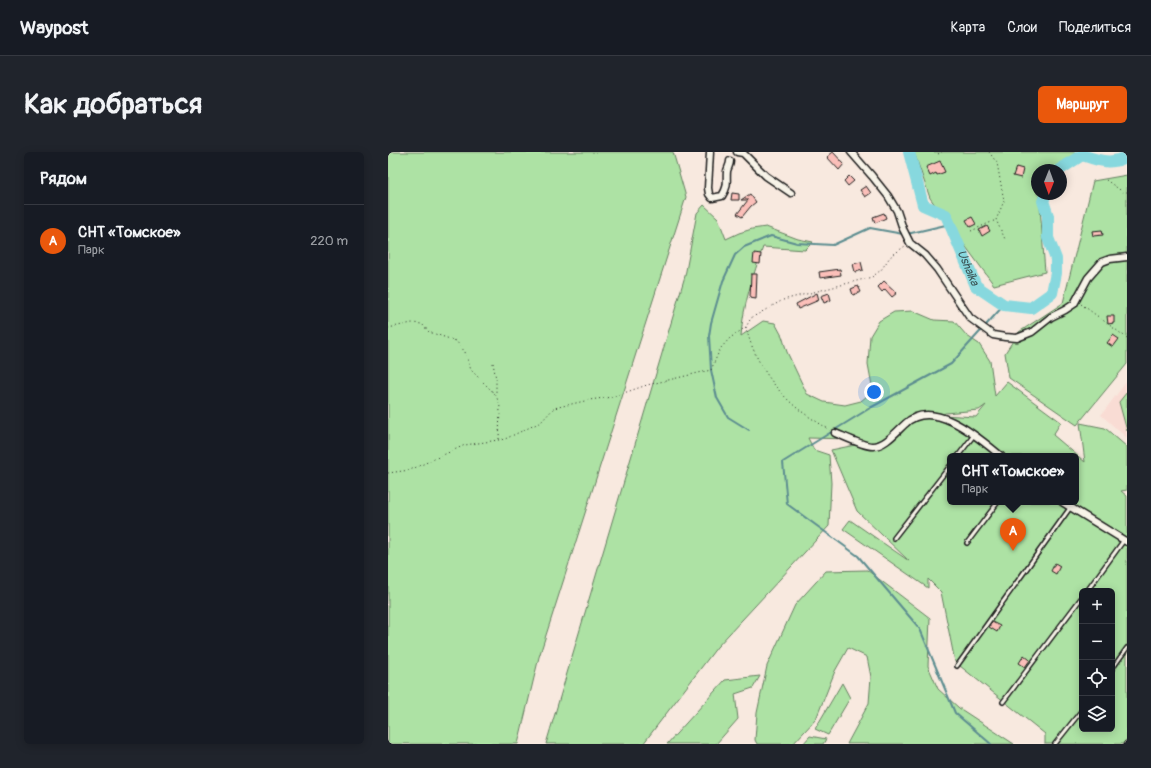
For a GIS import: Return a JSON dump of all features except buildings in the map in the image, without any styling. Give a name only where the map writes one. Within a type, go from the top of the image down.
[{"type":"street","points":[[710,152],[708,188],[709,194],[712,198],[722,196],[725,192],[727,184],[727,169],[730,161]]},
{"type":"street","points":[[737,152],[743,154],[766,176],[791,194]]},
{"type":"street","points":[[850,152],[888,196],[897,211],[903,229],[910,243],[925,255],[937,269],[970,318],[993,335],[1018,338],[1032,332],[1051,317],[1074,304],[1088,278],[1102,262],[1110,259],[1127,257]]},
{"type":"street","points":[[835,433],[870,447],[879,445],[910,418],[936,416],[949,420],[974,435],[997,453]]},
{"type":"street","points":[[1067,505],[1125,541]]},
{"type":"lane","points":[[960,453],[974,435]]},
{"type":"lane","points":[[894,538],[947,470]]},
{"type":"lane","points":[[967,543],[996,505]]},
{"type":"lane","points":[[957,666],[1071,507]]},
{"type":"lane","points":[[1088,588],[1125,541]]},
{"type":"lane","points":[[1003,702],[1079,601]]},
{"type":"lane","points":[[1115,665],[1127,648]]},
{"type":"lane","points":[[1055,744],[1079,714]]},
{"type":"path","points":[[938,154],[942,152]]},
{"type":"path","points":[[989,152],[997,163],[1004,201],[997,219],[1005,239]]},
{"type":"path","points":[[1106,180],[1123,192],[1127,192]]},
{"type":"path","points":[[971,231],[997,219]]},
{"type":"path","points":[[388,473],[410,470],[465,445],[505,439],[541,422],[554,408],[589,400],[612,397],[647,385],[711,370],[720,349],[730,338],[746,327],[751,318],[782,300],[872,277],[881,270],[890,257],[910,243]]},
{"type":"path","points":[[1076,300],[1127,338]]},
{"type":"path","points":[[388,328],[412,323],[422,324],[430,332],[456,340],[465,352],[471,370],[496,395]]},
{"type":"path","points":[[746,327],[757,358],[783,394],[797,408],[835,433]]},
{"type":"path","points":[[493,363],[496,379],[496,395],[500,407],[499,440]]},
{"type":"shaded area","points":[[1127,381],[1127,438],[1101,415]]},
{"type":"green space","points":[[388,152],[673,152],[686,197],[539,657],[518,744],[388,744]]},
{"type":"green space","points":[[914,152],[1082,152],[1062,164],[1031,164],[1031,200],[1039,200],[1045,272],[994,285],[930,198]]},
{"type":"green space","points":[[1127,175],[1127,364],[1077,425],[1009,378],[1005,353],[1019,332],[1063,303],[1093,181]]},
{"type":"green space","points":[[704,205],[718,218],[726,239],[752,229],[766,227],[798,239],[813,242],[805,250],[763,247],[746,302],[741,336],[763,321],[775,323],[807,394],[824,402],[845,405],[861,401],[873,391],[868,364],[870,336],[879,321],[894,312],[913,311],[934,320],[954,321],[967,336],[979,344],[990,361],[995,396],[1007,382],[1061,422],[1053,435],[1074,453],[947,453],[947,505],[1079,505],[1079,457],[1085,462],[1080,423],[1105,428],[1127,447],[1127,490],[1121,491],[1127,496],[1127,744],[1045,744],[1045,734],[955,662],[941,592],[928,579],[928,588],[843,529],[850,520],[909,561],[857,511],[831,450],[865,443],[852,439],[808,438],[814,450],[829,455],[831,483],[829,526],[717,647],[643,744],[546,744],[685,276],[697,213]],"holes":[[[986,405],[976,417],[942,415],[945,413],[979,410]]]},
{"type":"green space","points":[[1127,392],[1127,431],[1119,402]]},
{"type":"green space","points":[[867,570],[930,618],[928,666],[938,689],[959,708],[1014,744],[847,744],[869,703],[871,677],[867,657],[848,648],[835,671],[816,719],[793,744],[757,744],[755,740],[757,713],[767,666],[795,605],[826,571]]},
{"type":"green space","points":[[760,676],[753,688],[735,694],[738,719],[716,744],[667,744],[725,680]]},
{"type":"green space","points":[[842,683],[850,698],[828,735],[815,729]]},
{"type":"green space","points":[[810,736],[826,739],[823,744],[803,744]]},
{"type":"waterway","name":"Ushaika","points":[[909,152],[923,205],[946,215],[976,286],[1004,305],[1031,308],[1052,293],[1056,273],[1056,259],[1048,238],[1048,216],[1043,200]]},
{"type":"waterway","name":"Ushaika","points":[[1067,165],[1082,155],[1104,161],[1116,161],[1127,156]]},
{"type":"waterway","points":[[907,234],[950,224]]},
{"type":"waterway","points":[[749,430],[728,417],[717,398],[711,370],[709,336],[711,323],[723,281],[735,255],[744,247],[771,236],[797,243],[833,245],[870,228],[903,234]]},
{"type":"waterway","points":[[991,744],[955,713],[920,629],[858,556],[787,504],[783,462],[870,408],[951,364],[1004,305]]},
{"type":"place","name":"СНТ «Томское»","points":[[1013,551]]}]
